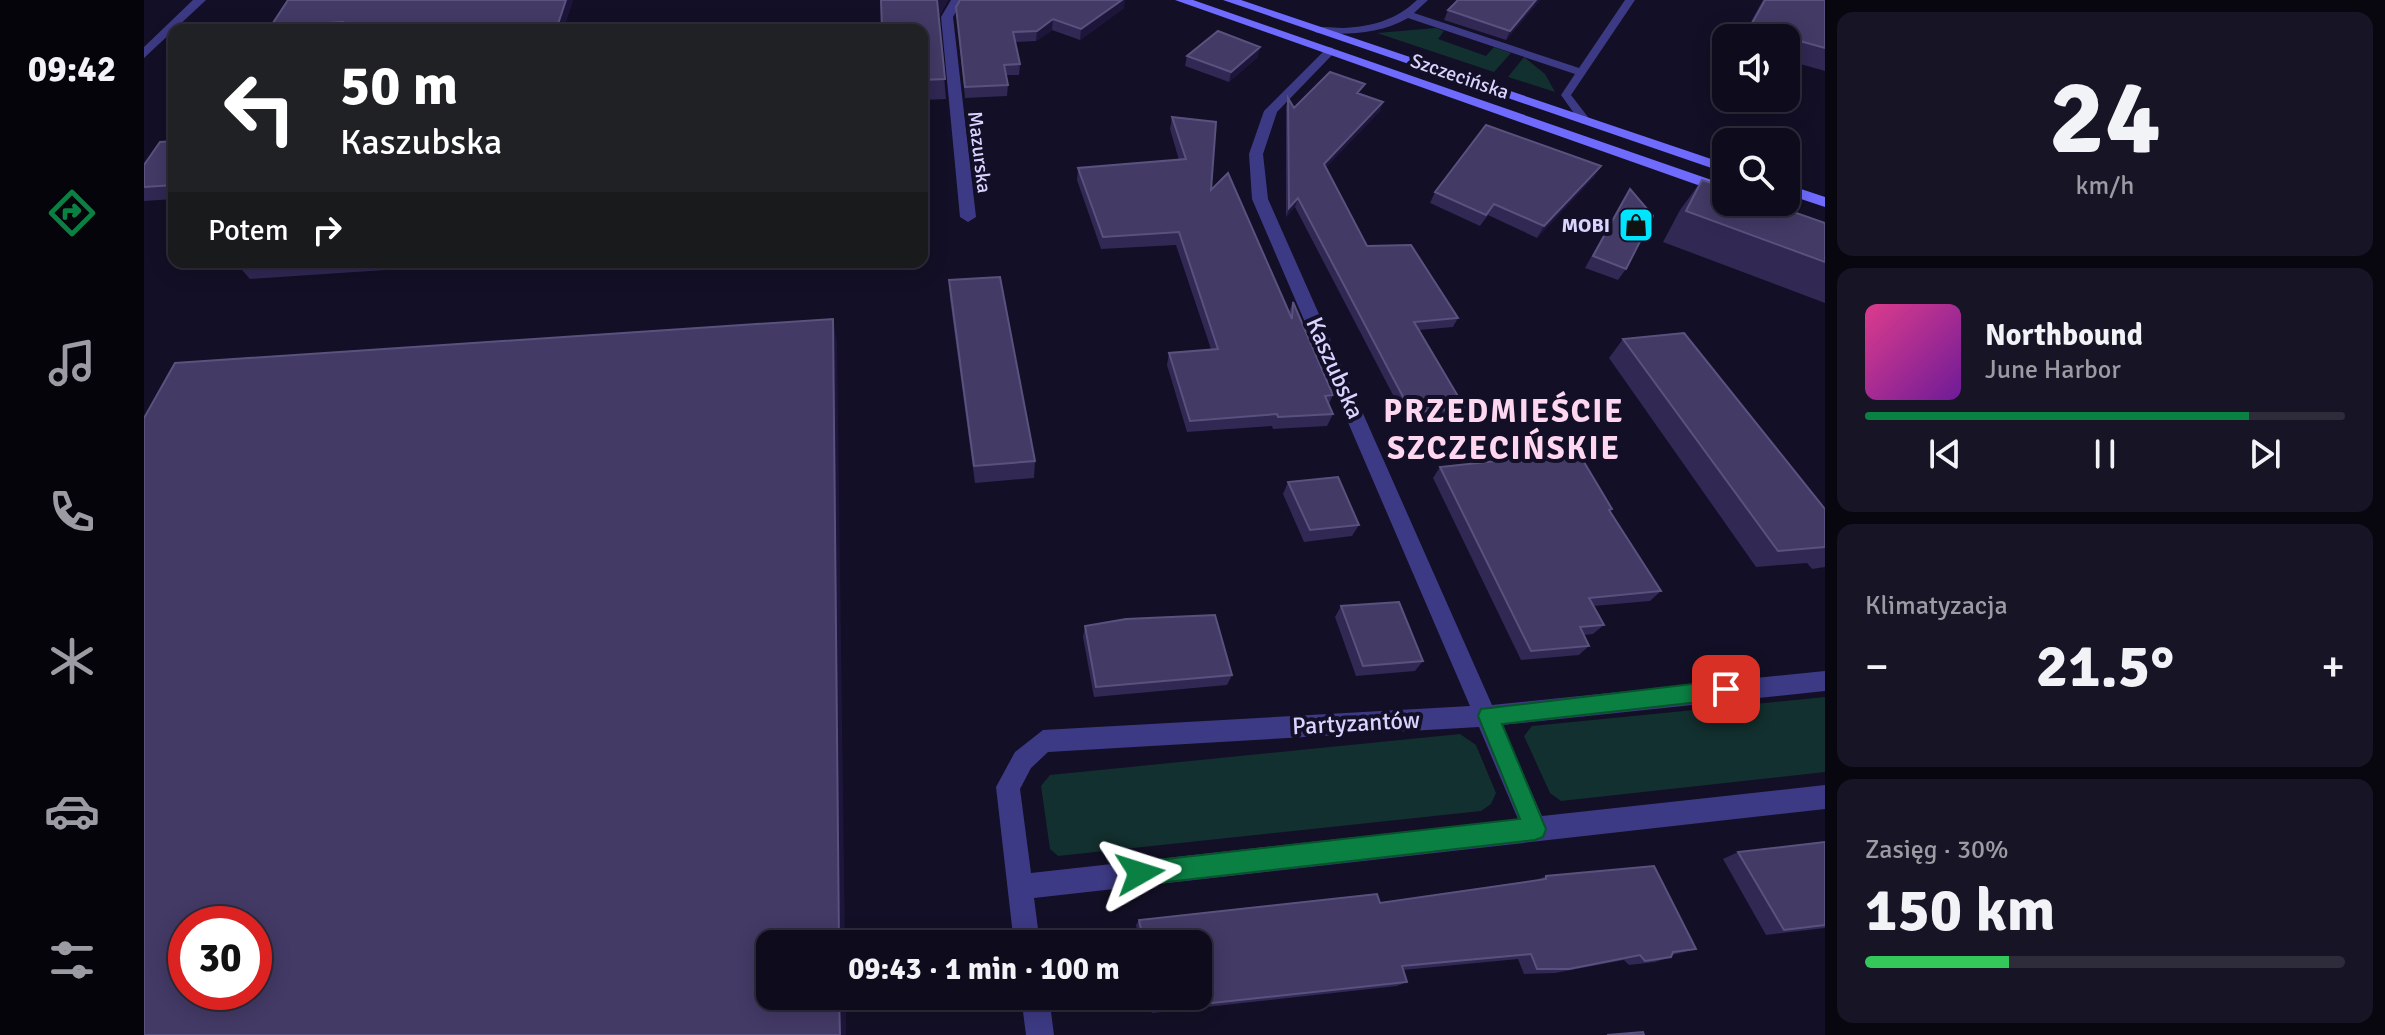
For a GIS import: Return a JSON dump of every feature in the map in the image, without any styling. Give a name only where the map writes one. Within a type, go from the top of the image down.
[{"type":"main road","name":"Szczecińska","points":[[1181,0],[1712,185]]},
{"type":"main road","name":"Szczecińska","points":[[1229,0],[1712,164]]},
{"type":"main road","points":[[1800,194],[1825,202]]},
{"type":"street","points":[[175,24],[200,0]]},
{"type":"street","name":"Mazurska","points":[[957,0],[947,17],[968,217]]},
{"type":"street","points":[[144,54],[168,31]]},
{"type":"street","name":"Kaszubska","points":[[1328,51],[1271,111],[1256,154],[1260,199],[1535,829]]},
{"type":"street","name":"Partyzantów","points":[[1025,930],[1008,787],[1023,760],[1043,741],[1488,716],[1825,681]]},
{"type":"street","points":[[1019,887],[1825,797]]},
{"type":"street","points":[[1037,1010],[1040,1035]]},
{"type":"lane","points":[[1317,30],[1357,31],[1410,15],[1423,0]]},
{"type":"lane","points":[[1585,121],[1566,95],[1630,0]]},
{"type":"lane","points":[[1410,15],[1579,72]]},
{"type":"green space","points":[[1436,28],[1444,31],[1438,39],[1486,56],[1494,47],[1511,53],[1494,72],[1377,33]]},
{"type":"green space","points":[[1524,57],[1545,74],[1555,92],[1508,77]]},
{"type":"green space","points":[[1825,697],[1825,772],[1561,801],[1550,793],[1524,736],[1532,726]]},
{"type":"green space","points":[[1460,734],[1476,745],[1496,793],[1491,804],[1481,811],[1058,856],[1050,849],[1041,786],[1050,775]]},
{"type":"building","points":[[288,0],[566,0],[558,24],[272,24]]},
{"type":"building","points":[[881,0],[937,0],[945,79],[928,80],[928,24],[882,24]]},
{"type":"building","points":[[960,0],[1122,0],[1081,29],[1053,19],[1037,31],[1013,32],[1020,64],[1004,65],[1008,85],[965,87],[956,7]]},
{"type":"building","points":[[1458,0],[1536,0],[1510,31],[1448,10]]},
{"type":"building","points":[[1765,0],[1825,0],[1825,48],[1800,41],[1800,24],[1752,24]]},
{"type":"building","points":[[1218,31],[1260,47],[1231,72],[1187,56]]},
{"type":"building","points":[[1330,72],[1365,84],[1357,93],[1383,102],[1324,164],[1367,246],[1411,245],[1458,318],[1414,322],[1465,408],[1411,412],[1298,198],[1289,208],[1288,98],[1294,108]]},
{"type":"building","points":[[1172,117],[1216,122],[1211,190],[1228,173],[1292,319],[1293,302],[1333,395],[1325,396],[1333,414],[1278,417],[1277,414],[1190,421],[1169,353],[1218,349],[1179,232],[1103,237],[1078,168],[1186,159]]},
{"type":"building","points":[[1486,125],[1601,166],[1544,226],[1494,204],[1486,215],[1435,192]]},
{"type":"building","points":[[168,141],[168,185],[144,187],[144,165],[160,142]]},
{"type":"building","points":[[1702,180],[1712,183],[1712,216],[1800,214],[1825,223],[1825,262],[1686,211]]},
{"type":"building","points":[[1630,189],[1653,216],[1626,269],[1593,256]]},
{"type":"building","points":[[1000,277],[1035,461],[974,466],[949,280]]},
{"type":"building","points":[[833,319],[839,930],[756,930],[756,1010],[839,1010],[840,1035],[144,1035],[144,418],[175,363]]},
{"type":"building","points":[[1684,333],[1825,509],[1825,547],[1778,551],[1623,339]]},
{"type":"building","points":[[1578,452],[1612,509],[1609,510],[1661,591],[1589,598],[1604,625],[1580,627],[1589,646],[1531,651],[1440,467]]},
{"type":"building","points":[[1338,477],[1359,525],[1310,530],[1288,482]]},
{"type":"building","points":[[1399,602],[1423,661],[1363,666],[1341,606]]},
{"type":"building","points":[[1215,615],[1232,675],[1096,687],[1085,626],[1126,619]]},
{"type":"building","points":[[1825,842],[1825,925],[1784,930],[1738,852]]},
{"type":"building","points":[[1654,866],[1696,949],[1673,952],[1671,957],[1645,961],[1640,955],[1569,969],[1537,969],[1531,954],[1402,966],[1407,982],[1212,1003],[1212,930],[1141,930],[1139,920],[1377,894],[1380,903],[1546,879],[1546,876]]},
{"type":"building","points":[[1643,1032],[1644,1035],[1607,1035]]},
{"type":"place","name":"MOBI","points":[[1636,225]]},
{"type":"district","name":"PRZEDMIEŚCIE SZCZECIŃSKIE","points":[[1504,430]]},
{"type":"route","points":[[1140,873],[1535,829],[1488,716],[1726,689]]}]
